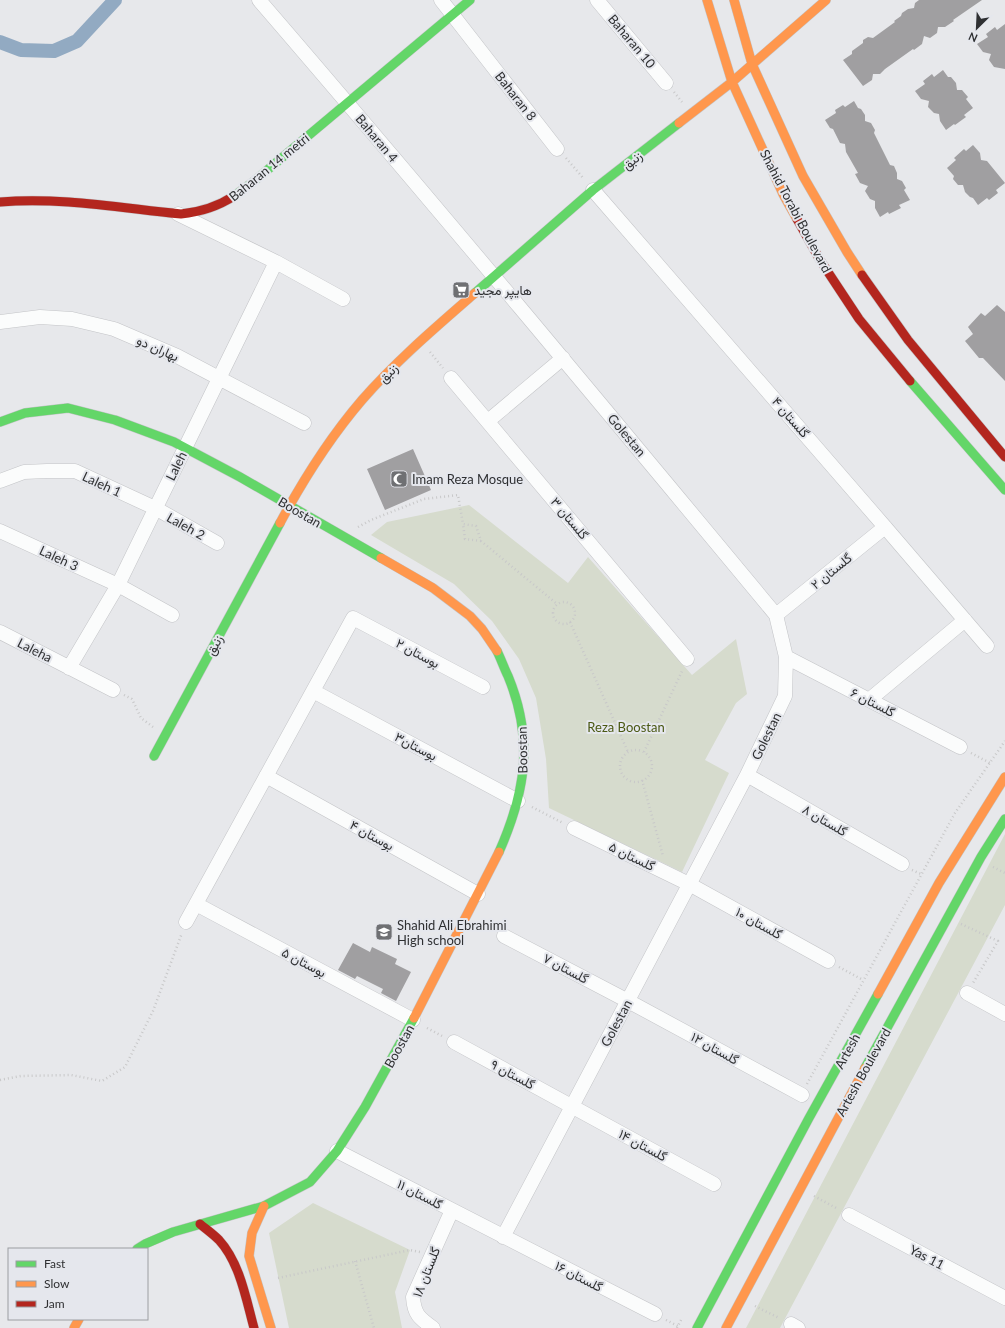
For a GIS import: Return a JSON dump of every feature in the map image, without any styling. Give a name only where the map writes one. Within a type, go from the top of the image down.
[{"type":"street","name":"Baharan 4","points":[[259,0],[348,103],[494,278]]},
{"type":"street","name":"Baharan 8","points":[[441,0],[557,149]]},
{"type":"street","name":"Baharan 14 metri","points":[[0,202],[32,200],[76,202],[177,214],[209,210],[235,196],[470,0]]},
{"type":"street","name":"Baharan 10","points":[[597,0],[666,83]]},
{"type":"street","name":"Shahid Torabi Boulevard","points":[[707,0],[732,82],[752,128],[784,194],[820,260],[859,319],[908,379],[984,468],[1005,490]]},
{"type":"street","name":"Shahid Torabi Boulevard","points":[[734,0],[752,64],[803,176],[847,252],[876,296],[908,340],[1005,457]]},
{"type":"street","name":"زنبق","points":[[154,756],[289,506],[332,438],[358,406],[392,368],[420,342],[593,190],[732,82],[826,0]]},
{"type":"street","name":"گلستان ۴","points":[[593,190],[886,527],[987,646]]},
{"type":"street","points":[[177,214],[276,262],[343,299]]},
{"type":"street","name":"Laleh","points":[[69,668],[118,585],[276,262]]},
{"type":"street","name":"Golestan","points":[[494,278],[563,358],[776,615],[786,657],[785,696],[747,775],[502,1237]]},
{"type":"street","name":"بهاران دو","points":[[0,322],[40,317],[72,319],[114,329],[177,356],[304,423]]},
{"type":"street","points":[[488,421],[563,358]]},
{"type":"street","name":"گلستان ۳","points":[[451,378],[688,659]]},
{"type":"street","name":"Boostan","points":[[0,422],[25,413],[68,408],[115,420],[174,442],[433,588],[470,616],[482,629],[498,653],[512,684],[523,728],[523,775],[518,801],[510,828],[492,868],[412,1020],[365,1107],[337,1151],[310,1182],[264,1206],[173,1232],[139,1248]]},
{"type":"street","name":"Laleh 1","points":[[0,481],[24,472],[47,470],[75,471],[155,508]]},
{"type":"street","name":"Laleh 2","points":[[155,508],[217,543]]},
{"type":"street","name":"گلستان ۲","points":[[776,615],[886,527]]},
{"type":"street","name":"Laleh 3","points":[[0,531],[118,585]]},
{"type":"street","points":[[118,585],[172,615]]},
{"type":"street","name":"بوستان ۲","points":[[313,691],[353,618],[483,687]]},
{"type":"street","points":[[869,700],[965,620]]},
{"type":"street","name":"Laleha","points":[[0,632],[113,690]]},
{"type":"street","name":"گلستان ۶","points":[[786,657],[960,747]]},
{"type":"street","points":[[186,922],[313,691]]},
{"type":"street","name":"بوستان۳","points":[[313,691],[518,801]]},
{"type":"street","name":"گلستان ۸","points":[[747,775],[902,864]]},
{"type":"street","name":"بوستان ۴","points":[[266,776],[478,894]]},
{"type":"street","name":"Artesh","points":[[697,1328],[821,1103],[939,883],[1005,777]]},
{"type":"street","name":"Artesh Boulevard","points":[[726,1328],[800,1189],[838,1112],[981,857],[1005,819]]},
{"type":"street","name":"گلستان ۵","points":[[574,828],[690,884]]},
{"type":"street","name":"گلستان ۱۰","points":[[690,884],[828,961]]},
{"type":"street","name":"بوستان ۵","points":[[196,904],[412,1020]]},
{"type":"street","name":"گلستان ۷","points":[[504,936],[628,1001]]},
{"type":"street","points":[[966,993],[1005,1014]]},
{"type":"street","name":"گلستان ۱۲","points":[[628,1001],[802,1095]]},
{"type":"street","name":"گلستان ۹","points":[[454,1042],[572,1106]]},
{"type":"street","name":"گلستان ۱۴","points":[[572,1106],[714,1184]]},
{"type":"street","name":"گلستان ۱۱","points":[[337,1151],[502,1237]]},
{"type":"street","points":[[264,1206],[252,1232],[249,1256],[271,1328]]},
{"type":"street","name":"گلستان ۱۸","points":[[433,1328],[417,1316],[414,1309],[413,1297],[452,1210]]},
{"type":"street","name":"Yas 11","points":[[849,1215],[1005,1298]]},
{"type":"street","points":[[200,1224],[219,1240],[232,1259],[243,1289],[254,1328]]},
{"type":"street","name":"گلستان ۱۶","points":[[502,1237],[655,1314]]},
{"type":"street","points":[[243,1289],[245,1282],[249,1280],[258,1283]]},
{"type":"path","points":[[666,83],[692,114]]},
{"type":"path","points":[[557,149],[593,190]]},
{"type":"path","points":[[420,342],[451,378]]},
{"type":"path","points":[[343,536],[371,520],[424,499],[458,495],[465,539],[481,541]]},
{"type":"path","points":[[463,524],[476,526],[481,541],[557,604]]},
{"type":"path","points":[[564,602],[571,604],[575,613],[573,620],[563,624],[557,620],[553,614],[557,604],[564,602]]},
{"type":"path","points":[[570,622],[628,752]]},
{"type":"path","points":[[644,752],[688,659]]},
{"type":"path","points":[[113,690],[132,699],[141,718],[165,736]]},
{"type":"path","points":[[960,747],[990,763]]},
{"type":"path","points":[[634,750],[644,752],[650,760],[651,769],[649,774],[642,780],[633,781],[628,779],[621,771],[621,760],[628,752],[634,750]]},
{"type":"path","points":[[642,780],[668,874]]},
{"type":"path","points":[[518,801],[574,828]]},
{"type":"path","points":[[466,916],[504,936]]},
{"type":"path","points":[[948,918],[998,941],[966,993]]},
{"type":"path","points":[[0,1080],[21,1076],[72,1075],[102,1081],[125,1067],[153,1011],[186,922]]},
{"type":"path","points":[[828,961],[863,980]]},
{"type":"path","points":[[412,1020],[454,1042]]},
{"type":"path","points":[[800,1189],[849,1215]]},
{"type":"path","points":[[278,1278],[410,1250],[432,1254]]},
{"type":"path","points":[[355,1261],[374,1328]]},
{"type":"path","points":[[741,1300],[794,1326]]},
{"type":"green space","name":"Reza Boostan","points":[[469,505],[568,583],[588,557],[692,675],[736,639],[747,694],[736,703],[705,760],[729,773],[682,872],[549,808],[546,759],[536,698],[519,659],[492,621],[454,584],[371,535],[387,522]]},
{"type":"green space","points":[[1005,834],[1005,905],[780,1328],[746,1328]]},
{"type":"green space","points":[[313,1203],[410,1250],[395,1292],[402,1328],[289,1328],[269,1233]]},
{"type":"building","points":[[919,0],[982,0],[945,27],[938,27],[937,33],[930,38],[924,36],[922,44],[880,74],[873,74],[872,80],[863,86],[843,60],[852,54],[852,51],[863,43],[863,40],[868,37],[873,38],[895,22],[894,21],[901,16],[902,13],[908,9],[914,8],[915,3]]},
{"type":"building","points":[[1005,24],[1005,69],[994,67],[989,60],[991,54],[983,52],[977,44],[988,37],[986,34],[995,27],[997,30]]},
{"type":"building","points":[[943,70],[948,77],[951,77],[956,83],[957,90],[962,90],[968,97],[966,99],[973,108],[964,115],[966,117],[946,130],[940,121],[939,114],[934,113],[928,107],[929,101],[921,99],[915,91],[925,84],[923,81],[932,74],[934,77]]},
{"type":"building","points":[[854,101],[865,115],[865,121],[871,123],[875,130],[874,133],[890,165],[894,166],[897,173],[897,179],[902,181],[906,188],[904,190],[910,200],[899,205],[901,208],[889,214],[888,212],[880,217],[875,208],[875,201],[870,199],[865,191],[868,186],[860,183],[855,174],[858,173],[846,152],[845,144],[840,143],[833,129],[830,128],[825,120],[836,113],[835,110],[843,105],[845,107]]},
{"type":"building","points":[[973,145],[980,153],[981,160],[987,161],[1005,183],[996,190],[998,193],[989,200],[987,198],[978,205],[973,198],[965,192],[963,185],[958,185],[953,179],[954,176],[947,168],[956,160],[954,158],[964,149],[966,151]]},
{"type":"building","points":[[997,305],[1005,312],[1005,381],[983,358],[979,358],[965,341],[973,334],[968,327],[981,313],[985,316]]},
{"type":"building","name":"Imam Reza Mosque","points":[[413,449],[431,490],[385,510],[367,469]]},
{"type":"building","points":[[353,943],[370,952],[372,947],[397,959],[395,964],[411,972],[396,1001],[381,993],[383,989],[357,976],[355,979],[338,970]]},
{"type":"waterway","points":[[0,42],[21,50],[54,51],[77,41],[115,0]]},
{"type":"traffic: fast","points":[[234,196],[253,182],[470,0]]},
{"type":"traffic: fast","points":[[475,293],[593,190],[679,123]]},
{"type":"traffic: fast","points":[[910,381],[1005,490]]},
{"type":"traffic: fast","points":[[0,422],[25,413],[68,408],[115,420],[174,442],[240,477],[381,558]]},
{"type":"traffic: fast","points":[[154,756],[280,523]]},
{"type":"traffic: fast","points":[[497,651],[516,699],[524,743],[521,786],[508,830],[499,852]]},
{"type":"traffic: fast","points":[[865,1068],[981,857],[1005,819]]},
{"type":"traffic: fast","points":[[697,1328],[809,1118],[878,994]]},
{"type":"traffic: fast","points":[[139,1248],[173,1232],[264,1206],[310,1182],[337,1151],[365,1107],[414,1018]]},
{"type":"traffic: slow","points":[[707,0],[732,82],[783,194],[797,219]]},
{"type":"traffic: slow","points":[[734,0],[752,64],[803,176],[862,275]]},
{"type":"traffic: slow","points":[[679,123],[732,82],[826,0]]},
{"type":"traffic: slow","points":[[280,523],[318,459],[362,400],[402,358],[475,293]]},
{"type":"traffic: slow","points":[[381,558],[433,588],[470,616],[482,629],[497,651]]},
{"type":"traffic: slow","points":[[878,994],[939,883],[1005,777]]},
{"type":"traffic: slow","points":[[414,1018],[499,852]]},
{"type":"traffic: slow","points":[[726,1328],[865,1068]]},
{"type":"traffic: slow","points":[[264,1206],[252,1233],[249,1256],[271,1328]]},
{"type":"traffic: slow","points":[[74,1328],[78,1320]]},
{"type":"traffic: jam","points":[[0,202],[68,202],[181,214],[209,208],[234,196]]},
{"type":"traffic: jam","points":[[797,219],[820,260],[859,319],[910,381]]},
{"type":"traffic: jam","points":[[862,275],[908,340],[1005,457]]},
{"type":"traffic: jam","points":[[200,1224],[219,1240],[232,1259],[245,1293],[254,1328]]},
{"type":"place","name":"هایپر مجید","points":[[461,290]]},
{"type":"place","name":"Imam Reza Mosque","points":[[399,479]]},
{"type":"place","name":"Shahid Ali Ebrahimi High school","points":[[384,932]]}]
